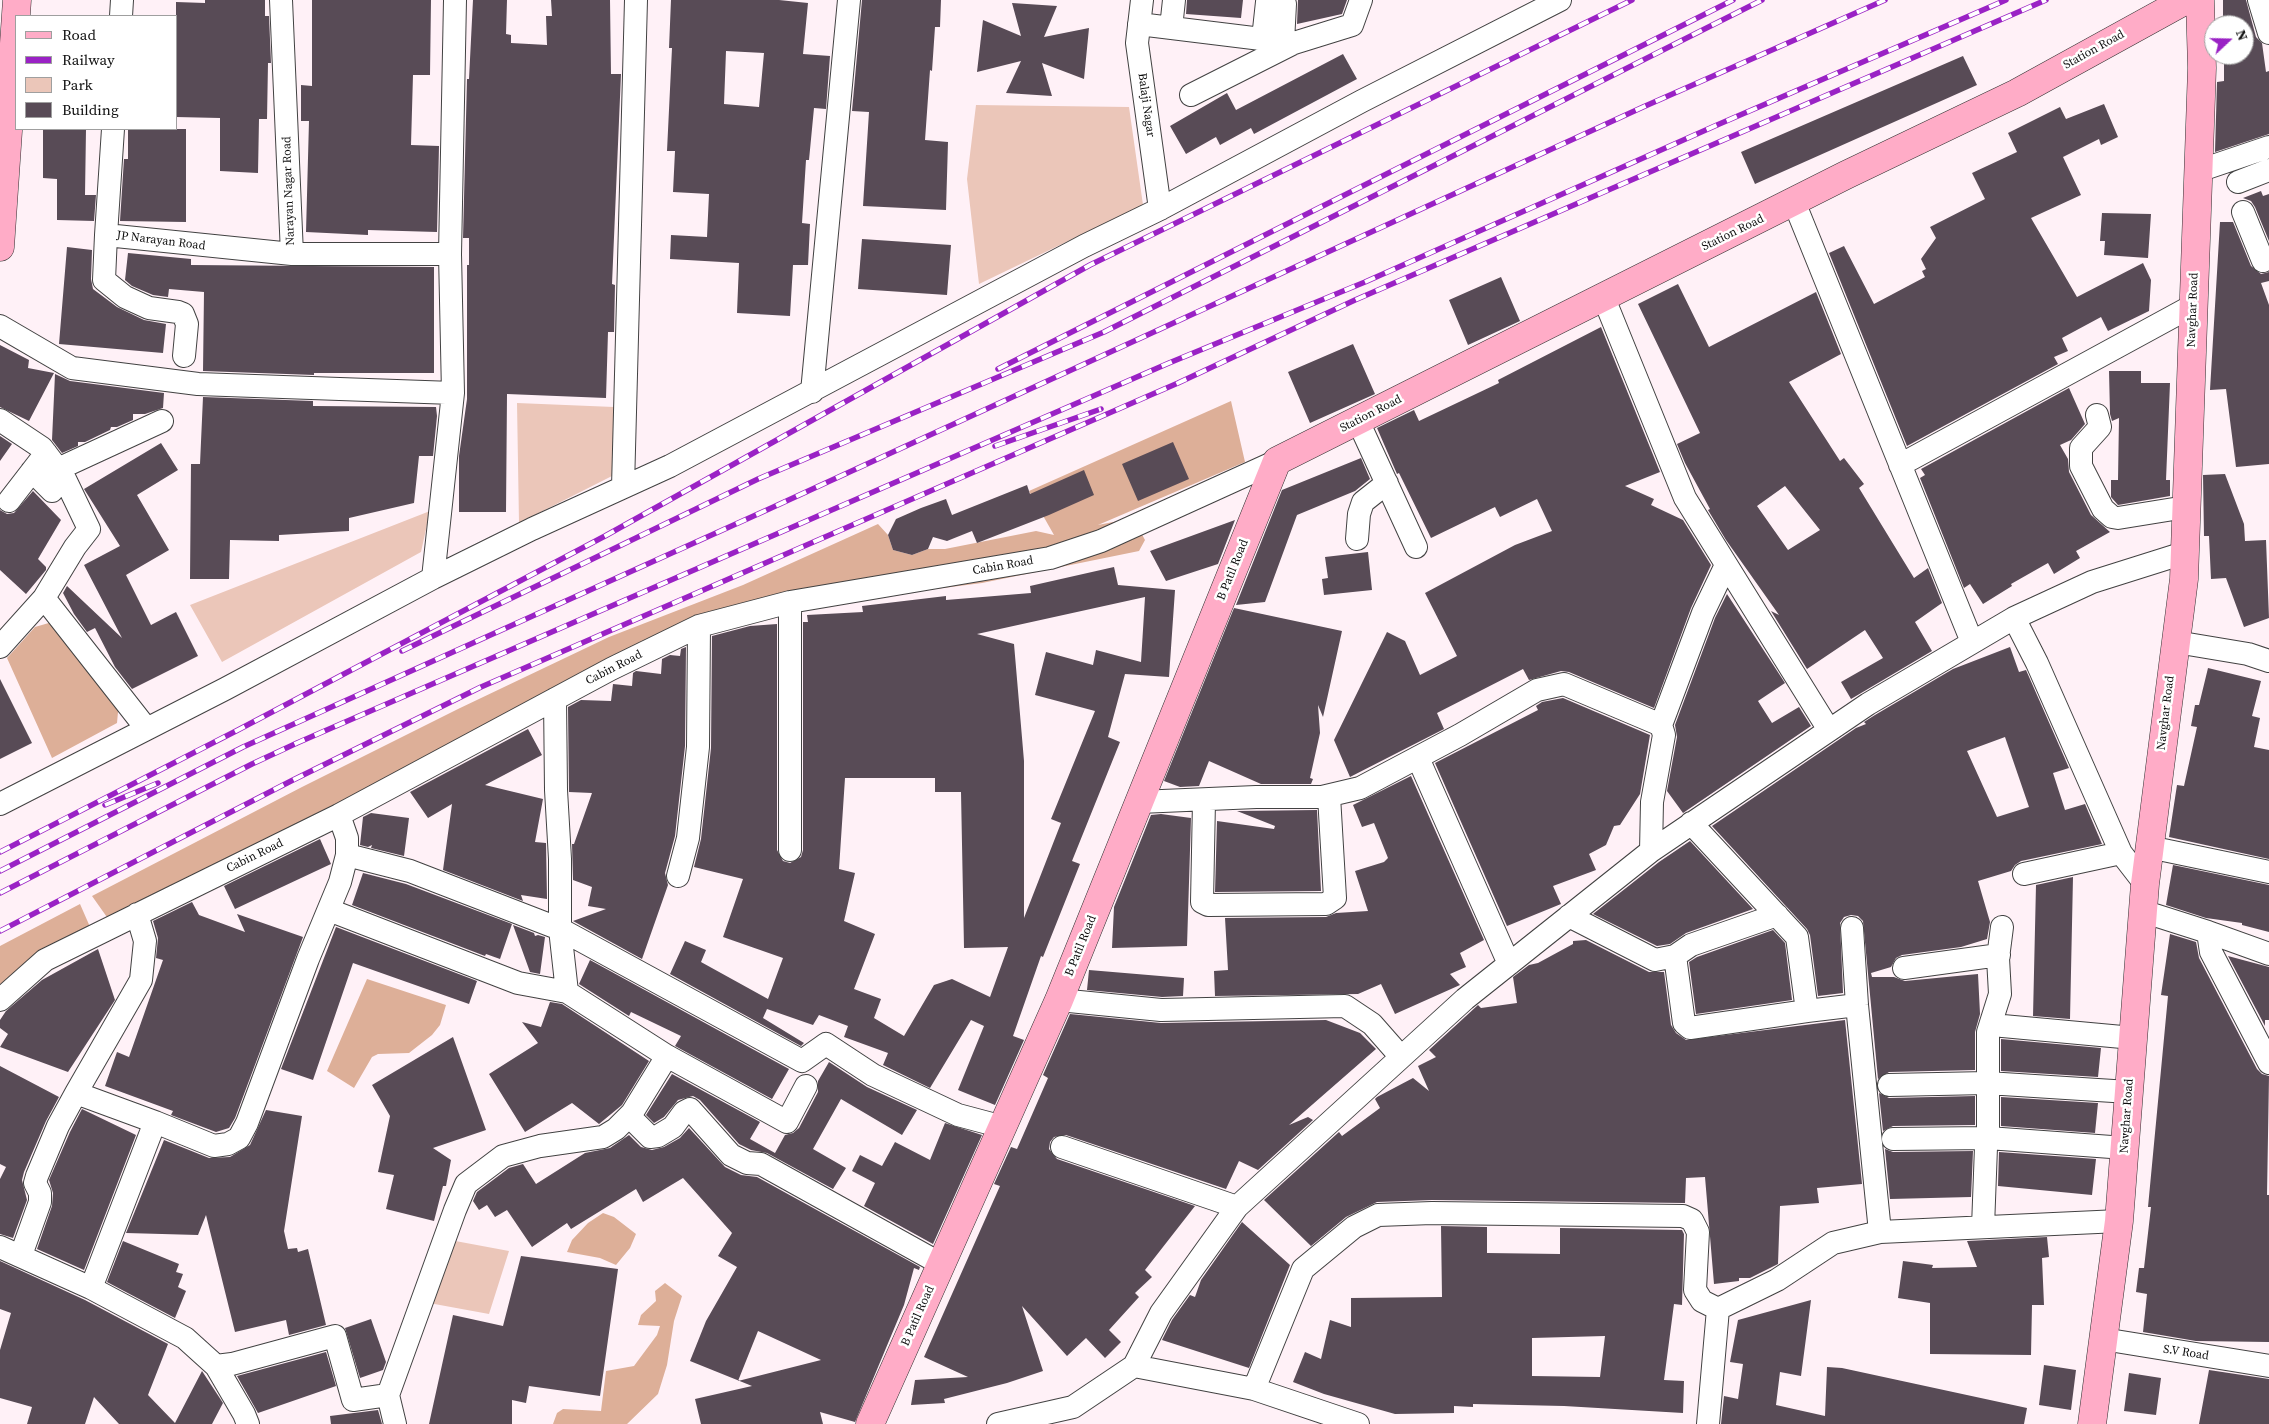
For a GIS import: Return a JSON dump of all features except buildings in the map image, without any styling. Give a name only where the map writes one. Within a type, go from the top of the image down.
[{"type":"main road","points":[[16,15],[17,0]]},
{"type":"main road","name":"Station Road","points":[[1277,461],[1603,296],[2017,93],[2186,0]]},
{"type":"main road","name":"Navghar Road","points":[[2092,1424],[2119,1221],[2143,898],[2176,642],[2184,552],[2202,68],[2200,0]]},
{"type":"main road","points":[[0,247],[15,29]]},
{"type":"main road","name":"B Patil Road","points":[[870,1424],[1059,1000],[1277,461]]},
{"type":"street","points":[[121,15],[122,0]]},
{"type":"street","name":"Narayan Nagar Road","points":[[281,0],[292,254],[450,254]]},
{"type":"street","points":[[433,578],[453,393],[450,254],[455,0]]},
{"type":"street","points":[[623,486],[636,0]]},
{"type":"street","points":[[812,392],[849,0]]},
{"type":"street","name":"Balaji Nagar","points":[[1142,0],[1137,43],[1160,209]]},
{"type":"street","points":[[1171,28],[1174,0]]},
{"type":"street","points":[[1274,0],[1267,2],[1280,41]]},
{"type":"street","points":[[1280,41],[1285,4],[1282,0]]},
{"type":"street","points":[[1192,95],[1280,41],[1352,25],[1361,0]]},
{"type":"street","points":[[0,804],[433,578],[623,486],[670,466],[1362,101],[1474,51],[1560,0]]},
{"type":"street","points":[[2259,0],[2269,33]]},
{"type":"street","points":[[1139,24],[1280,41]]},
{"type":"street","name":"JP Narayan Road","points":[[113,130],[106,235],[292,254]]},
{"type":"street","points":[[2198,171],[2269,147]]},
{"type":"street","points":[[2238,182],[2269,170]]},
{"type":"street","points":[[1794,202],[1972,642]]},
{"type":"street","points":[[2243,212],[2267,265]]},
{"type":"street","points":[[106,235],[104,280],[125,298],[141,304],[183,314],[187,324],[184,356]]},
{"type":"street","points":[[1603,296],[1685,498],[1829,730]]},
{"type":"street","points":[[1900,465],[2194,305]]},
{"type":"street","points":[[0,326],[72,368],[198,384],[453,393]]},
{"type":"street","points":[[2097,415],[2100,427],[2081,448],[2081,466],[2103,509],[2112,517],[2118,518],[2186,508]]},
{"type":"street","points":[[0,420],[42,448],[64,477],[90,529],[75,547],[44,598],[0,646]]},
{"type":"street","points":[[1358,421],[1416,547]]},
{"type":"street","points":[[9,501],[32,471],[52,461],[162,422]]},
{"type":"street","name":"Cabin Road","points":[[0,999],[45,960],[339,815],[555,699],[699,626],[790,602],[1050,558],[1101,541],[1277,461]]},
{"type":"street","points":[[32,471],[52,491]]},
{"type":"street","points":[[1356,539],[1359,514],[1363,502],[1387,483]]},
{"type":"street","points":[[998,1424],[1073,1407],[1134,1366],[1161,1313],[1237,1207],[1465,999],[1651,850],[1829,730],[2014,618],[2092,582],[2184,552]]},
{"type":"street","points":[[1651,850],[1652,802],[1664,735],[1661,725],[1703,613],[1726,564]]},
{"type":"street","points":[[44,598],[146,728]]},
{"type":"street","points":[[790,602],[790,850]]},
{"type":"street","points":[[2014,618],[2038,663],[2121,853],[2143,898],[2208,932],[2269,954]]},
{"type":"street","points":[[678,876],[688,838],[698,747],[699,626]]},
{"type":"street","points":[[2176,642],[2248,654],[2269,661]]},
{"type":"street","points":[[1139,802],[1329,796],[1360,788],[1418,758],[1537,690],[1564,684],[1661,725]]},
{"type":"street","points":[[555,699],[556,790],[560,828],[560,929],[567,992]]},
{"type":"street","points":[[1418,758],[1509,964]]},
{"type":"street","points":[[1204,801],[1202,902],[1208,905],[1326,904],[1335,898],[1329,796]]},
{"type":"street","points":[[76,1094],[155,1122],[214,1146],[228,1144],[240,1138],[248,1123],[308,959],[340,882],[347,855],[347,838],[339,815]]},
{"type":"street","points":[[1691,823],[1797,937],[1807,1012]]},
{"type":"street","points":[[2149,847],[2269,872]]},
{"type":"street","points":[[2024,874],[2121,853]]},
{"type":"street","points":[[347,855],[410,871],[560,929],[802,1061],[826,1044],[873,1075],[949,1111],[1003,1127]]},
{"type":"street","points":[[329,910],[518,983],[567,992],[667,1056],[787,1122],[806,1086]]},
{"type":"street","points":[[21,1255],[40,1202],[40,1193],[35,1183],[36,1176],[58,1126],[140,980],[145,941],[137,914]]},
{"type":"street","points":[[1569,916],[1655,960],[1675,956],[1691,945],[1777,915]]},
{"type":"street","points":[[1983,1227],[1988,1138],[1988,1032],[1992,1025],[2000,994],[1999,955],[2002,927]]},
{"type":"street","points":[[1852,928],[1857,1005],[1880,1232]]},
{"type":"street","points":[[2208,932],[2211,952],[2269,1063]]},
{"type":"street","points":[[1904,968],[1999,955]]},
{"type":"street","points":[[1675,956],[1684,1023],[1690,1028],[1857,1005]]},
{"type":"street","points":[[1059,1000],[1161,1010],[1345,1006],[1372,1024],[1401,1057]]},
{"type":"street","points":[[1992,1025],[2133,1038]]},
{"type":"street","points":[[395,1424],[388,1395],[466,1184],[503,1156],[540,1146],[603,1137],[616,1129],[629,1116],[667,1056]]},
{"type":"street","points":[[1889,1085],[1987,1083],[2129,1092]]},
{"type":"street","points":[[629,1116],[650,1137],[658,1136],[673,1127],[684,1112],[690,1109],[731,1155],[747,1163],[761,1164],[941,1264]]},
{"type":"street","points":[[91,1288],[155,1122]]},
{"type":"street","points":[[1893,1139],[1988,1138],[2125,1148]]},
{"type":"street","points":[[1062,1147],[1237,1207]]},
{"type":"street","points":[[1254,1390],[1303,1269],[1354,1227],[1378,1216],[1432,1213],[1683,1216],[1692,1220],[1698,1232],[1695,1290],[1702,1301],[1718,1309]]},
{"type":"street","points":[[1718,1309],[1777,1280],[1833,1243],[1880,1232],[2119,1221]]},
{"type":"street","points":[[0,1247],[91,1288],[185,1338],[216,1366],[248,1424]]},
{"type":"street","points":[[1708,1424],[1718,1309]]},
{"type":"street","points":[[216,1366],[232,1364],[335,1336],[353,1400],[388,1395]]},
{"type":"street","name":"S.V Road","points":[[2103,1339],[2269,1366]]},
{"type":"street","points":[[1134,1366],[1254,1390],[1358,1424]]},
{"type":"green space","points":[[976,105],[1129,107],[1143,205],[979,284],[967,179]]},
{"type":"green space","points":[[517,403],[614,407],[612,476],[519,523]]},
{"type":"green space","points":[[430,511],[421,552],[222,662],[190,605]]},
{"type":"green space","points":[[450,1240],[509,1251],[489,1314],[429,1303]]},
{"type":"shaded area","points":[[1231,401],[1245,462],[1098,525],[1133,518],[1145,540],[1139,551],[982,583],[819,604],[729,621],[109,920],[92,896],[302,787],[458,709],[609,637],[743,585],[878,524],[888,535],[893,550],[912,555],[928,549],[945,549],[1036,531],[1054,535],[1029,491]]},
{"type":"shaded area","points":[[59,620],[119,701],[117,723],[52,758],[7,658],[35,627]]},
{"type":"shaded area","points":[[80,904],[94,936],[0,984],[0,946]]},
{"type":"shaded area","points":[[367,979],[446,1005],[440,1025],[432,1035],[409,1053],[378,1054],[372,1057],[354,1088],[327,1071]]},
{"type":"shaded area","points":[[603,1213],[614,1217],[636,1234],[630,1248],[616,1265],[600,1258],[567,1252],[572,1240],[588,1223]]},
{"type":"shaded area","points":[[665,1283],[682,1296],[674,1321],[667,1365],[658,1394],[627,1424],[553,1424],[557,1413],[563,1409],[601,1411],[606,1371],[634,1366],[657,1335],[660,1326],[638,1325],[641,1315],[656,1301],[655,1291]]},
{"type":"railway","points":[[0,852],[236,731],[605,536],[1090,265],[1632,0]]},
{"type":"railway","points":[[998,369],[1733,0]]},
{"type":"railway","points":[[402,651],[758,479],[1104,332],[1762,0]]},
{"type":"railway","points":[[0,871],[243,747],[769,509],[1643,107],[1885,0]]},
{"type":"railway","points":[[0,893],[252,764],[297,743],[1169,363],[1365,282],[1717,125],[2006,0]]},
{"type":"railway","points":[[0,931],[291,781],[481,687],[1178,383],[1355,300],[2046,0]]},
{"type":"railway","points":[[995,446],[1101,409]]},
{"type":"railway","points":[[105,805],[158,783]]}]
